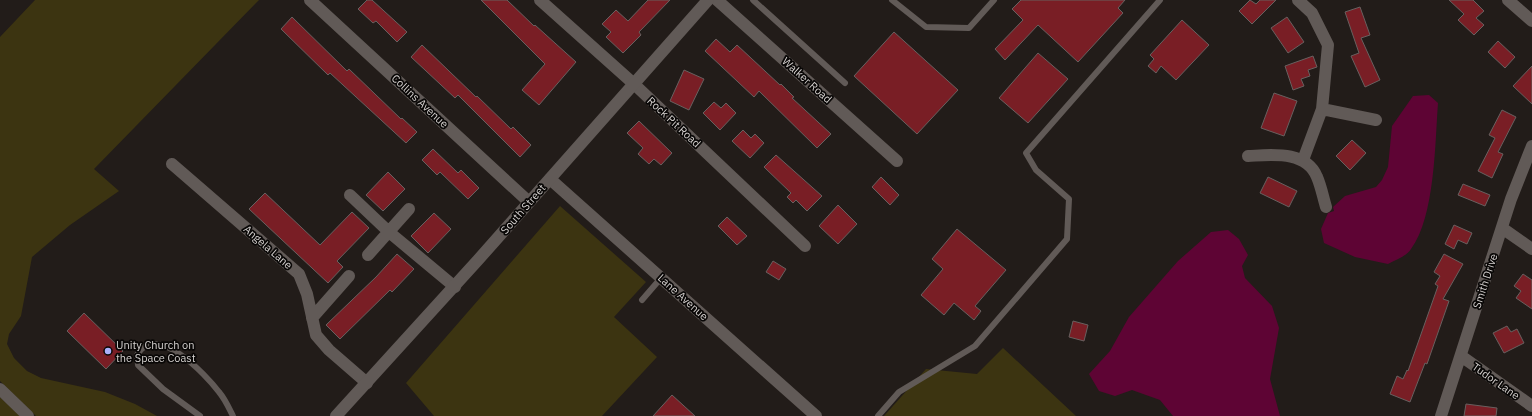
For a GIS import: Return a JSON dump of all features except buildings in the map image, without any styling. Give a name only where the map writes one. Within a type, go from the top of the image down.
[{"type":"street","name":"Collins Avenue","points":[[310,0],[529,202]]},
{"type":"street","name":"Rock Pit Road","points":[[540,0],[634,84],[805,246]]},
{"type":"street","name":"South Street","points":[[336,416],[455,287],[708,0]]},
{"type":"street","name":"Walker Road","points":[[717,0],[897,161]]},
{"type":"street","points":[[1298,0],[1312,13],[1328,45],[1322,109],[1303,160]]},
{"type":"street","points":[[1508,0],[1532,21]]},
{"type":"street","points":[[1322,109],[1376,120]]},
{"type":"street","name":"Smith Drive","points":[[1441,416],[1511,199],[1532,146]]},
{"type":"street","points":[[1248,156],[1280,155],[1303,160],[1317,175],[1326,207]]},
{"type":"street","name":"Angela Lane","points":[[172,164],[299,274],[307,294],[316,335],[329,350],[367,383]]},
{"type":"street","name":"Lane Avenue","points":[[550,179],[816,416]]},
{"type":"street","points":[[350,195],[389,232],[455,287]]},
{"type":"street","points":[[368,255],[409,209]]},
{"type":"street","points":[[1502,228],[1532,249]]},
{"type":"street","points":[[312,318],[349,276]]},
{"type":"street","name":"Tudor Lane","points":[[1461,356],[1532,406]]},
{"type":"street","points":[[0,389],[28,416]]},
{"type":"lane","points":[[753,0],[845,83]]},
{"type":"lane","points":[[892,0],[926,27],[969,28],[994,0]]},
{"type":"lane","points":[[878,416],[899,392],[976,346],[1067,239],[1069,199],[1036,170],[1026,153],[1160,0]]},
{"type":"lane","points":[[642,300],[661,278]]},
{"type":"lane","points":[[200,416],[163,389],[138,365],[138,355],[144,346],[152,343],[163,345],[193,365],[220,393],[233,416]]},
{"type":"shaded area","points":[[35,0],[259,0],[94,169],[119,191],[70,225],[32,257],[21,316],[9,334],[7,344],[14,358],[27,371],[41,378],[105,392],[135,404],[157,416],[36,416],[0,381],[0,37]]},
{"type":"shaded area","points":[[1429,95],[1438,103],[1432,179],[1425,218],[1419,235],[1411,249],[1404,256],[1388,264],[1355,257],[1324,243],[1321,229],[1328,213],[1334,211],[1333,207],[1345,196],[1376,187],[1382,180],[1388,167],[1392,126],[1413,96]]},
{"type":"shaded area","points":[[560,206],[646,282],[614,317],[657,357],[602,416],[434,416],[406,383]]},
{"type":"shaded area","points":[[1228,230],[1239,239],[1248,255],[1242,266],[1245,278],[1272,306],[1279,328],[1270,379],[1280,416],[1173,416],[1160,400],[1132,390],[1115,396],[1099,391],[1089,374],[1110,351],[1129,317],[1178,261],[1211,232]]},
{"type":"shaded area","points":[[1003,348],[1076,416],[884,416],[926,369],[977,374]]},
{"type":"shaded area","points":[[0,397],[20,416],[0,416]]},
{"type":"place","name":"Unity Church on the Space Coast","points":[[108,351]]}]
